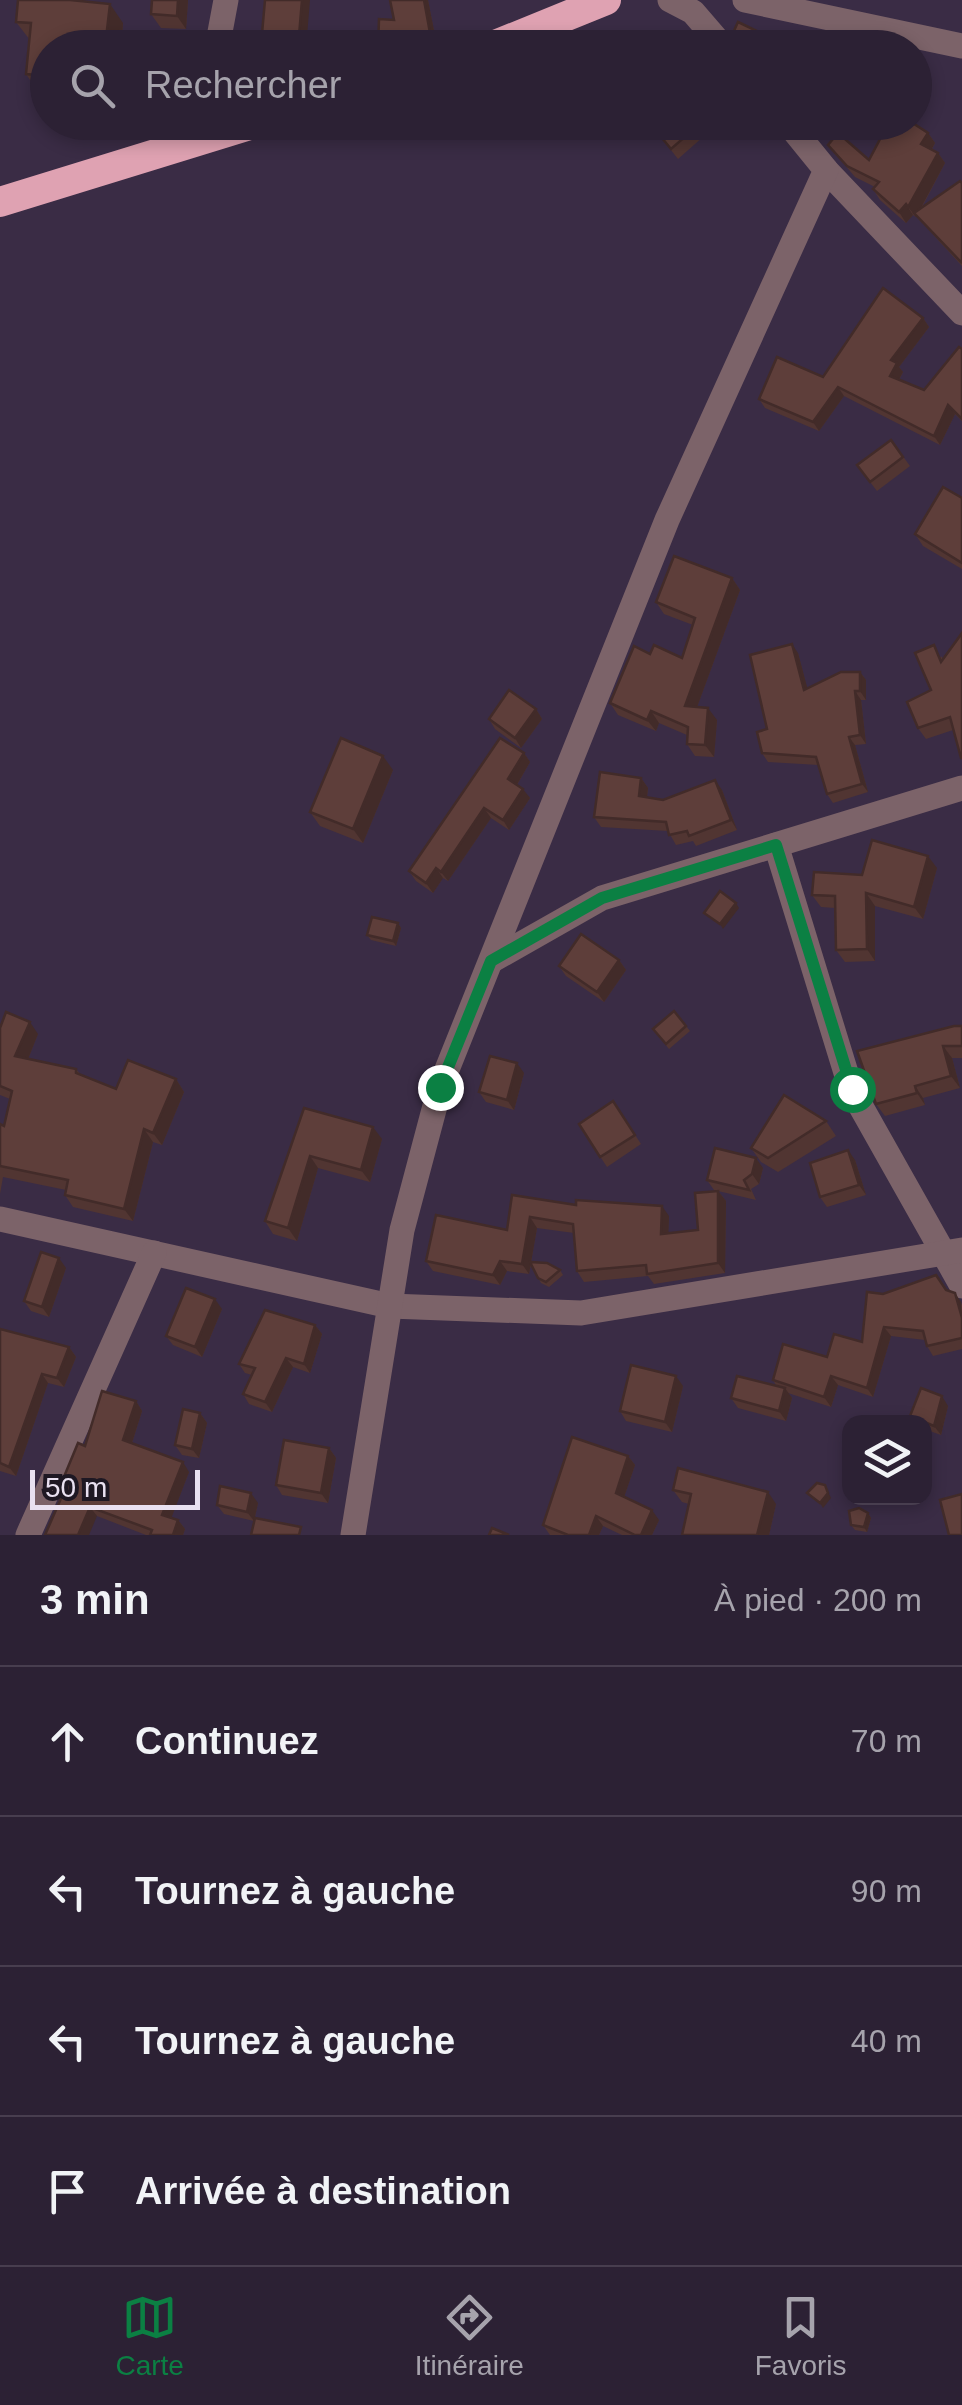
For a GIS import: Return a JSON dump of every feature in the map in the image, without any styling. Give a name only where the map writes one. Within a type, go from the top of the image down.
[{"type":"highway","points":[[532,30],[606,0]]},
{"type":"highway","points":[[0,202],[180,140]]},
{"type":"street","points":[[221,30],[226,0]]},
{"type":"street","points":[[745,0],[887,30]]},
{"type":"street","points":[[685,4],[708,30]]},
{"type":"street","points":[[932,40],[962,46]]},
{"type":"street","points":[[801,140],[962,314]]},
{"type":"street","points":[[353,1535],[402,1230],[440,1087],[667,520],[826,170]]},
{"type":"street","points":[[491,961],[602,898],[962,788]]},
{"type":"street","points":[[776,845],[852,1089],[954,1251],[962,1286]]},
{"type":"street","points":[[0,1219],[390,1306],[582,1313],[954,1251]]},
{"type":"street","points":[[28,1535],[154,1253]]},
{"type":"building","points":[[18,0],[110,4],[107,30],[30,30],[31,23],[16,22]]},
{"type":"building","points":[[152,0],[178,0],[177,16],[151,14]]},
{"type":"building","points":[[265,0],[302,0],[300,30],[262,30]]},
{"type":"building","points":[[390,0],[424,0],[429,30],[379,30],[379,19],[394,20]]},
{"type":"building","points":[[738,22],[755,30],[734,30]]},
{"type":"building","points":[[30,33],[30,74],[26,74]]},
{"type":"building","points":[[664,140],[681,140],[671,149]]},
{"type":"building","points":[[832,140],[846,140],[869,160],[880,140],[924,140],[921,144],[938,153],[908,207],[906,204],[899,212],[873,189],[879,182],[847,166],[828,145]]},
{"type":"building","points":[[962,183],[961,262],[914,213]]},
{"type":"building","points":[[883,288],[923,318],[891,360],[897,363],[890,376],[924,390],[959,347],[962,419],[948,405],[934,436],[838,387],[813,422],[759,399],[777,357],[823,377]]},
{"type":"building","points":[[891,440],[903,457],[870,482],[857,465]]},
{"type":"building","points":[[943,487],[962,498],[962,563],[915,534]]},
{"type":"building","points":[[674,556],[732,578],[685,706],[708,708],[705,745],[687,744],[688,727],[651,711],[647,720],[610,703],[634,646],[650,654],[654,645],[682,658],[695,618],[656,602]]},
{"type":"building","points":[[962,633],[961,758],[950,717],[918,728],[907,702],[931,690],[915,653],[934,645],[941,662]]},
{"type":"building","points":[[792,644],[804,690],[841,672],[860,672],[860,691],[855,691],[860,735],[849,737],[862,784],[827,794],[816,757],[762,753],[757,732],[767,729],[750,655]]},
{"type":"building","points":[[509,690],[536,709],[515,738],[489,719]]},
{"type":"building","points":[[341,738],[383,756],[353,829],[310,812]]},
{"type":"building","points":[[500,738],[524,753],[508,779],[523,789],[503,820],[484,808],[441,872],[436,868],[426,883],[409,871]]},
{"type":"building","points":[[600,772],[641,778],[639,796],[663,800],[715,780],[731,820],[689,836],[687,831],[669,835],[666,822],[594,817]]},
{"type":"building","points":[[872,840],[928,856],[914,907],[866,893],[867,949],[836,950],[835,896],[812,895],[814,872],[862,875]]},
{"type":"building","points":[[720,891],[736,903],[720,924],[704,913]]},
{"type":"building","points":[[372,917],[398,923],[393,941],[367,935]]},
{"type":"building","points":[[581,934],[619,960],[597,992],[559,966]]},
{"type":"building","points":[[674,1011],[686,1026],[666,1044],[653,1029]]},
{"type":"building","points":[[6,1012],[30,1022],[15,1056],[76,1069],[76,1073],[116,1089],[128,1060],[176,1079],[153,1133],[144,1129],[124,1209],[65,1195],[68,1180],[0,1166],[0,1124],[4,1126],[12,1091],[0,1086],[0,1028]]},
{"type":"building","points":[[962,1026],[962,1046],[943,1046],[951,1076],[915,1086],[917,1093],[876,1104],[857,1051]]},
{"type":"building","points":[[490,1056],[517,1063],[507,1100],[479,1092]]},
{"type":"building","points":[[784,1095],[826,1121],[768,1158],[751,1148]]},
{"type":"building","points":[[613,1101],[635,1135],[600,1157],[579,1124]]},
{"type":"building","points":[[304,1108],[373,1127],[361,1170],[310,1156],[288,1228],[265,1221]]},
{"type":"building","points":[[715,1148],[756,1158],[752,1174],[744,1180],[749,1190],[707,1180]]},
{"type":"building","points":[[848,1150],[859,1185],[820,1197],[810,1163]]},
{"type":"building","points":[[718,1191],[718,1263],[647,1274],[646,1265],[577,1271],[573,1224],[530,1217],[522,1264],[500,1261],[493,1275],[426,1261],[436,1215],[507,1230],[512,1195],[576,1205],[576,1200],[662,1206],[661,1234],[698,1230],[695,1193]]},
{"type":"building","points":[[41,1252],[59,1258],[42,1307],[24,1301]]},
{"type":"building","points":[[530,1262],[547,1263],[560,1270],[546,1282],[538,1278]]},
{"type":"building","points":[[936,1275],[946,1290],[955,1293],[962,1318],[962,1338],[927,1346],[923,1331],[884,1327],[867,1388],[831,1376],[824,1397],[773,1380],[783,1344],[827,1357],[834,1334],[862,1342],[867,1292],[883,1294]]},
{"type":"building","points":[[186,1288],[215,1299],[195,1347],[166,1336]]},
{"type":"building","points":[[265,1310],[315,1325],[304,1364],[286,1358],[265,1402],[243,1394],[255,1368],[239,1364]]},
{"type":"building","points":[[0,1329],[69,1347],[57,1378],[42,1374],[9,1467],[0,1463]]},
{"type":"building","points":[[631,1365],[676,1376],[665,1422],[620,1411]]},
{"type":"building","points":[[737,1376],[785,1388],[779,1411],[731,1398]]},
{"type":"building","points":[[921,1388],[942,1396],[934,1426],[932,1415],[910,1415]]},
{"type":"building","points":[[102,1391],[136,1401],[123,1440],[183,1462],[162,1515],[178,1520],[173,1535],[150,1535],[152,1530],[90,1507],[78,1535],[45,1535],[66,1487],[61,1484],[78,1443],[85,1446]]},
{"type":"building","points":[[183,1409],[200,1413],[192,1449],[175,1445]]},
{"type":"building","points":[[572,1437],[628,1456],[616,1493],[652,1510],[641,1535],[596,1516],[589,1535],[568,1535],[543,1525]]},
{"type":"building","points":[[284,1440],[329,1448],[321,1493],[276,1485]]},
{"type":"building","points":[[678,1468],[768,1492],[757,1535],[682,1535],[691,1494],[673,1490]]},
{"type":"building","points":[[817,1483],[825,1485],[828,1493],[820,1503],[807,1493]]},
{"type":"building","points":[[220,1486],[251,1493],[247,1512],[217,1505]]},
{"type":"building","points":[[962,1494],[962,1535],[949,1535],[940,1500]]},
{"type":"building","points":[[859,1508],[868,1513],[864,1527],[851,1525],[849,1511]]},
{"type":"building","points":[[255,1518],[301,1527],[299,1535],[251,1535]]},
{"type":"building","points":[[492,1528],[509,1535],[489,1535]]},
{"type":"route","points":[[440,1087],[491,961],[602,898],[776,845],[852,1089]]}]
